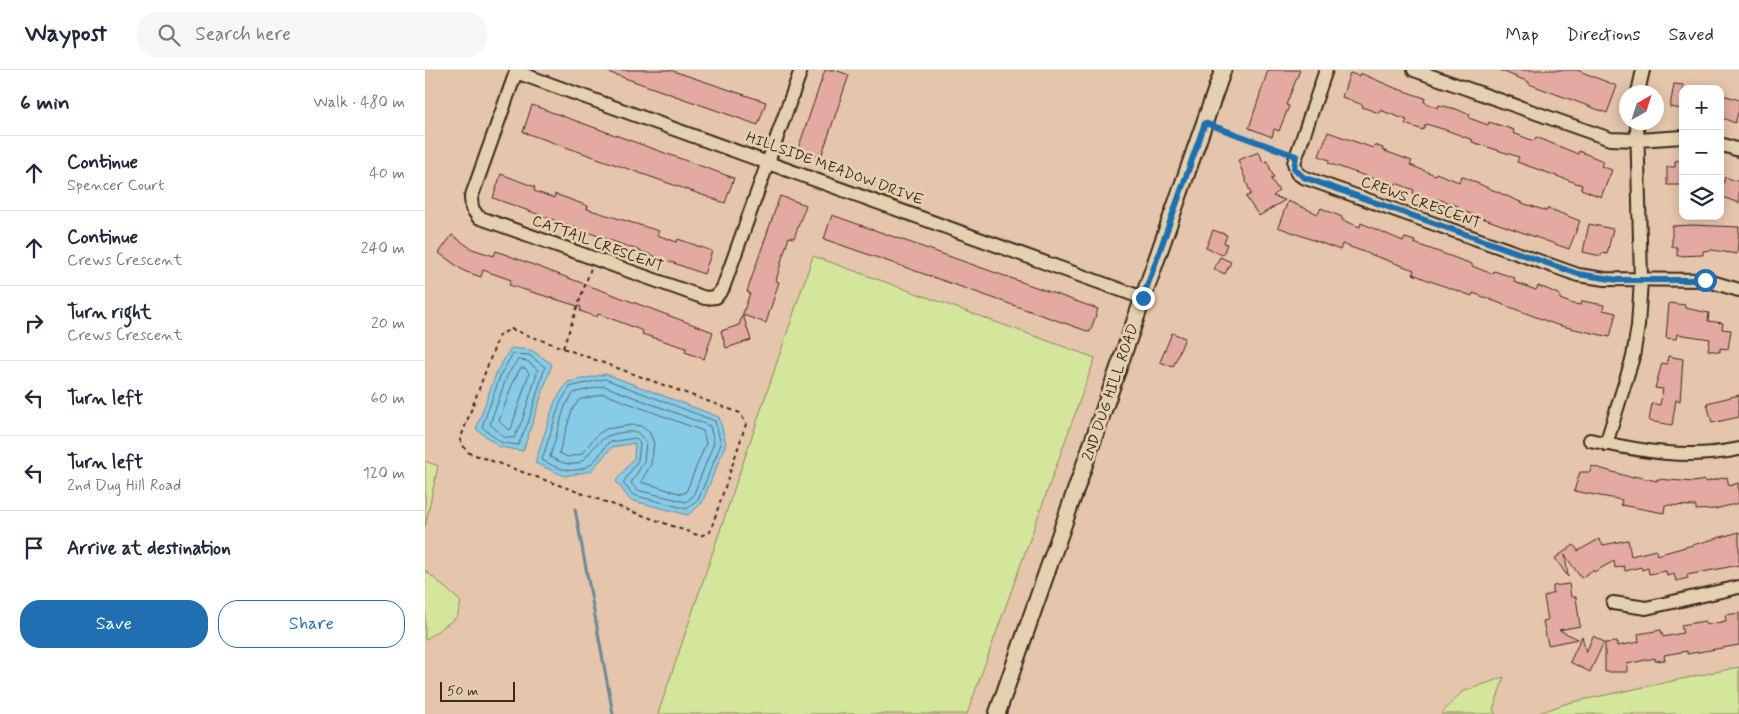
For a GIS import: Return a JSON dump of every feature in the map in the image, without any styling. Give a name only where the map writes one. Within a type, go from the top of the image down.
[{"type":"street","name":"CATTAIL CRESCENT","points":[[517,71],[471,198],[472,208],[478,217],[705,298],[715,297],[723,288],[801,70]]},
{"type":"street","name":"2ND DUG HILL ROAD","points":[[997,714],[1223,70]]},
{"type":"street","points":[[1296,156],[1326,70]]},
{"type":"street","points":[[1414,70],[1610,138],[1638,140],[1679,137]]},
{"type":"street","points":[[1640,85],[1643,70]]},
{"type":"street","name":"HILLSIDE MEADOW DRIVE","points":[[517,71],[1143,298]]},
{"type":"street","points":[[1607,444],[1636,342],[1641,280],[1637,130]]},
{"type":"street","points":[[1724,145],[1739,150]]},
{"type":"street","name":"CREWS CRESCENT","points":[[1296,156],[1294,168],[1303,177],[1578,274],[1605,279],[1641,280]]},
{"type":"street","points":[[1641,280],[1705,280],[1739,290]]},
{"type":"street","points":[[1590,440],[1648,452],[1693,455],[1739,449]]},
{"type":"street","points":[[1613,603],[1646,608],[1739,587]]},
{"type":"path","points":[[1205,123],[1296,156]]},
{"type":"path","points":[[563,348],[595,259]]},
{"type":"path","points":[[511,329],[563,348],[740,413],[747,424],[710,532],[700,536],[467,452],[460,440],[499,335],[511,329]]},
{"type":"green space","points":[[813,256],[1095,358],[967,714],[658,714]]},
{"type":"green space","points":[[425,461],[438,466],[425,527]]},
{"type":"green space","points":[[425,570],[461,602],[457,617],[425,640]]},
{"type":"green space","points":[[1739,667],[1739,714],[1536,714],[1568,703]]},
{"type":"green space","points":[[1504,677],[1493,710],[1496,714],[1441,714],[1462,692]]},
{"type":"water","points":[[511,348],[531,350],[552,364],[523,451],[500,447],[476,429],[497,371]]},
{"type":"water","points":[[606,374],[719,417],[726,443],[702,503],[688,515],[630,500],[616,481],[634,458],[635,443],[612,447],[591,471],[565,476],[535,463],[555,401],[568,382]]},
{"type":"building","points":[[602,70],[670,70],[766,102],[758,125]]},
{"type":"building","points":[[825,70],[835,70],[849,75],[821,157],[798,149]]},
{"type":"building","points":[[1268,70],[1300,70],[1286,105],[1289,106],[1279,131],[1274,129],[1272,137],[1249,128]]},
{"type":"building","points":[[1499,70],[1577,70],[1617,86],[1607,113],[1529,84],[1529,82]]},
{"type":"building","points":[[1350,73],[1359,76],[1360,73],[1425,98],[1424,102],[1438,108],[1439,105],[1456,109],[1470,115],[1469,118],[1488,125],[1489,122],[1502,126],[1514,130],[1513,133],[1534,141],[1536,137],[1578,154],[1579,151],[1603,161],[1601,166],[1612,170],[1601,197],[1581,189],[1582,185],[1517,162],[1519,157],[1472,142],[1473,140],[1446,130],[1426,124],[1423,130],[1405,124],[1407,120],[1380,110],[1379,113],[1362,107],[1363,105],[1342,97]]},
{"type":"building","points":[[1674,84],[1683,85],[1679,85],[1679,108],[1670,107]]},
{"type":"building","points":[[1724,95],[1739,100],[1739,110],[1735,123],[1724,119]]},
{"type":"building","points":[[532,105],[734,178],[725,203],[523,132]]},
{"type":"building","points":[[1328,132],[1373,148],[1374,145],[1383,148],[1382,150],[1412,161],[1410,165],[1435,175],[1436,173],[1459,182],[1461,176],[1525,204],[1547,211],[1548,208],[1580,221],[1569,249],[1457,209],[1458,206],[1438,199],[1437,201],[1423,197],[1413,193],[1414,190],[1396,183],[1394,188],[1382,184],[1383,182],[1328,163],[1329,160],[1319,156]]},
{"type":"building","points":[[1259,152],[1263,162],[1267,161],[1274,178],[1271,179],[1279,191],[1273,196],[1285,200],[1259,216],[1246,197],[1251,194],[1238,160]]},
{"type":"building","points":[[1679,160],[1679,185],[1667,185],[1667,167],[1675,167],[1675,161]]},
{"type":"building","points":[[501,174],[535,187],[534,191],[554,198],[555,194],[588,206],[587,209],[659,231],[657,235],[677,242],[678,239],[712,251],[704,274],[493,198]]},
{"type":"building","points":[[1725,177],[1739,182],[1739,203],[1724,197]]},
{"type":"building","points":[[780,196],[806,205],[794,238],[789,237],[776,281],[779,282],[766,323],[743,315],[751,340],[726,348],[721,331],[739,325],[750,293],[747,292]]},
{"type":"building","points":[[1288,201],[1318,214],[1321,208],[1342,217],[1342,220],[1360,227],[1361,223],[1403,241],[1405,238],[1415,241],[1414,243],[1472,264],[1472,266],[1492,274],[1494,271],[1515,278],[1514,282],[1536,290],[1538,286],[1547,289],[1560,295],[1560,299],[1573,304],[1581,305],[1582,301],[1604,305],[1603,310],[1616,313],[1610,337],[1557,325],[1473,293],[1472,296],[1430,281],[1413,274],[1414,270],[1342,244],[1340,250],[1278,227]]},
{"type":"building","points":[[832,215],[1098,309],[1090,332],[824,239]]},
{"type":"building","points":[[1589,224],[1613,229],[1607,254],[1602,253],[1601,256],[1583,252]]},
{"type":"building","points":[[1672,226],[1739,227],[1737,254],[1712,250],[1703,251],[1703,255],[1677,256],[1677,247],[1672,247]]},
{"type":"building","points":[[1213,230],[1227,235],[1224,243],[1227,244],[1223,255],[1206,248]]},
{"type":"building","points":[[452,235],[472,249],[494,256],[496,251],[713,332],[704,359],[685,352],[686,348],[642,334],[643,331],[623,323],[598,314],[597,317],[580,311],[581,307],[509,285],[511,280],[483,270],[481,277],[464,271],[439,253]]},
{"type":"building","points":[[1220,257],[1231,262],[1225,274],[1214,269]]},
{"type":"building","points":[[1669,303],[1685,305],[1685,308],[1709,313],[1708,321],[1723,323],[1722,329],[1731,330],[1728,349],[1720,348],[1720,352],[1708,350],[1710,339],[1677,334],[1676,339],[1666,338]]},
{"type":"building","points":[[1172,333],[1185,338],[1173,367],[1160,362]]},
{"type":"building","points":[[1668,356],[1683,359],[1680,401],[1676,400],[1672,425],[1649,421],[1652,403],[1660,405],[1663,389],[1655,388],[1662,363],[1667,364]]},
{"type":"building","points":[[1739,395],[1739,417],[1712,423],[1707,403]]},
{"type":"building","points":[[1592,466],[1633,478],[1633,476],[1657,481],[1657,479],[1694,482],[1705,480],[1705,482],[1727,477],[1729,486],[1738,483],[1739,503],[1715,509],[1696,510],[1696,506],[1665,505],[1664,513],[1621,505],[1622,500],[1574,491],[1580,472],[1590,472]]},
{"type":"building","points":[[1739,532],[1739,565],[1687,575],[1688,578],[1676,581],[1674,574],[1667,576],[1666,571],[1649,574],[1648,568],[1642,570],[1641,567],[1625,571],[1624,566],[1615,568],[1614,561],[1594,572],[1593,570],[1581,578],[1565,555],[1568,577],[1555,558],[1574,545],[1578,551],[1599,539],[1603,545],[1628,540],[1631,556],[1656,550],[1657,555]]},
{"type":"building","points":[[1569,584],[1571,597],[1576,597],[1580,626],[1559,630],[1578,639],[1548,645],[1543,621],[1548,620],[1544,597],[1553,593],[1553,586]]},
{"type":"building","points":[[1739,613],[1739,645],[1687,654],[1687,651],[1664,655],[1665,660],[1655,661],[1655,658],[1627,664],[1627,672],[1605,672],[1605,643],[1617,642],[1617,646],[1639,642],[1638,634],[1661,630],[1663,637],[1683,633],[1681,625],[1705,621],[1706,625],[1726,621],[1725,615]]},
{"type":"building","points":[[1582,636],[1586,653],[1593,636],[1604,642],[1590,672],[1570,662]]},
{"type":"waterway","points":[[575,509],[613,714]]},
{"type":"route","points":[[1143,298],[1205,123],[1296,156],[1294,168],[1297,174],[1303,177],[1560,269],[1592,278],[1618,280],[1705,280]]}]
